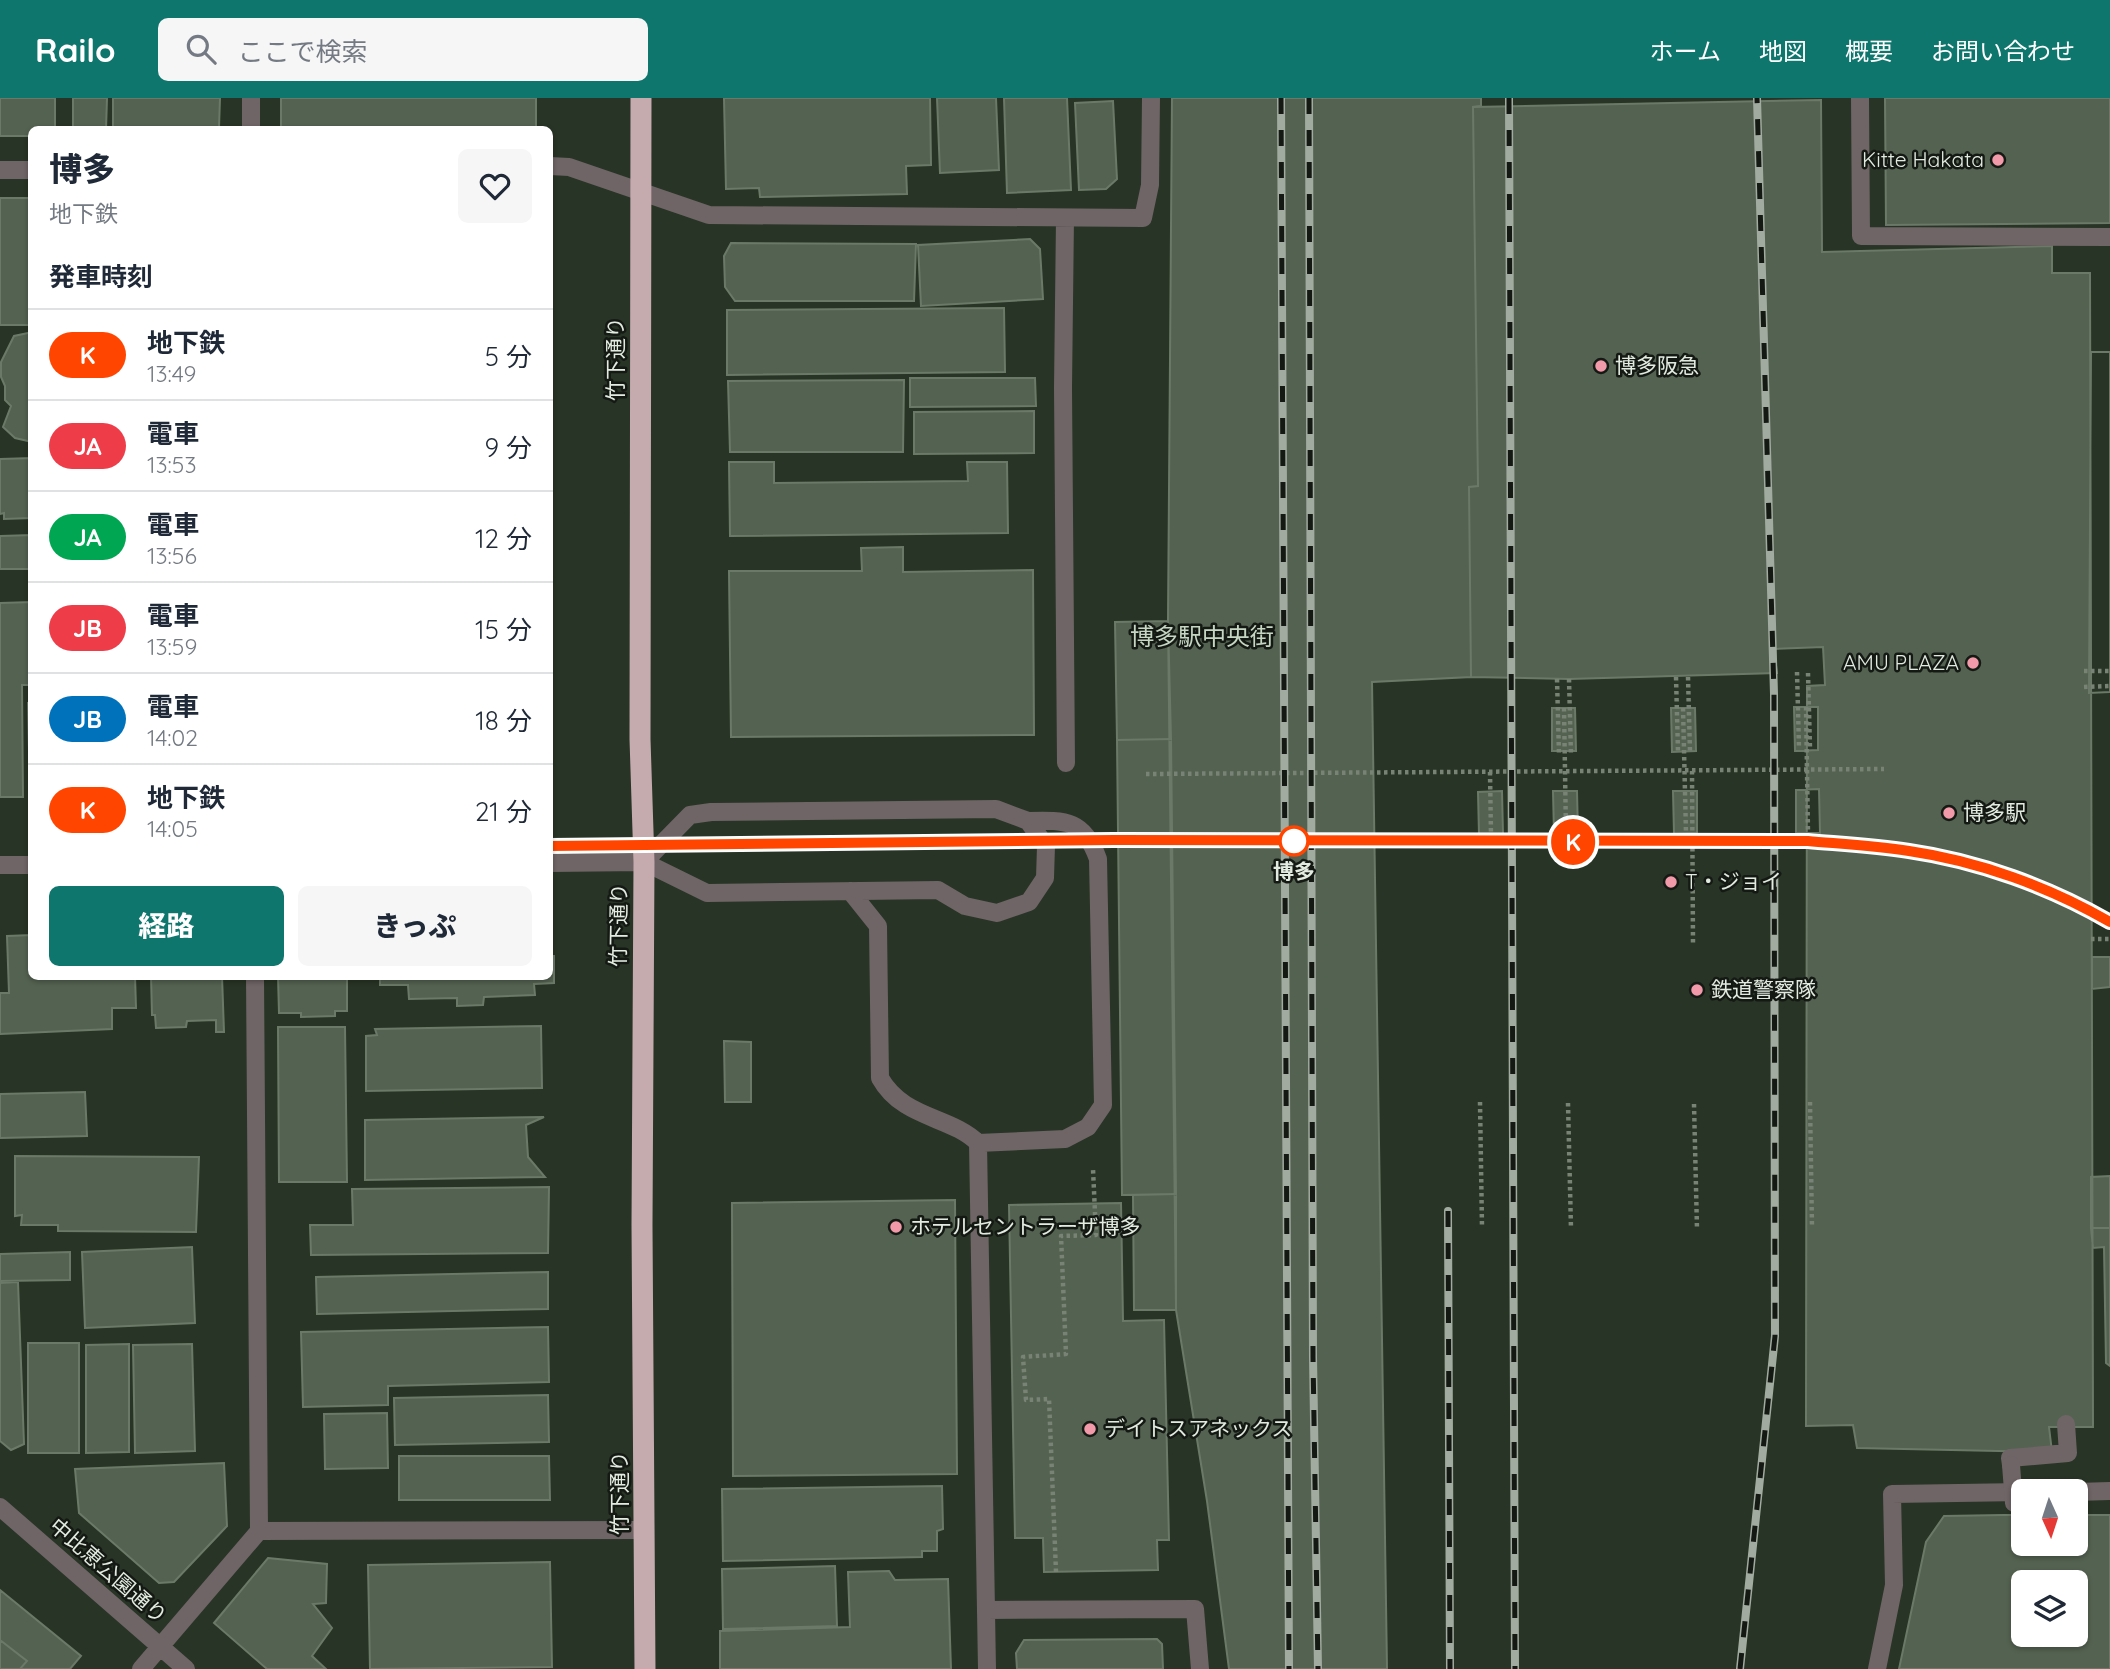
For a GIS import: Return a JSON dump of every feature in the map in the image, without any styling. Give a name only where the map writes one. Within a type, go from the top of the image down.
[{"type":"highway","name":"竹下通り","points":[[641,98],[640,739],[644,862],[642,1093],[645,1669]]},
{"type":"street","points":[[251,98],[251,126]]},
{"type":"street","points":[[553,166],[569,167],[709,215],[1143,218],[1150,185],[1151,98]]},
{"type":"street","points":[[1860,98],[1861,236],[2110,237]]},
{"type":"street","points":[[0,170],[28,170]]},
{"type":"street","points":[[1065,218],[1066,763]]},
{"type":"street","points":[[644,862],[690,815],[711,812],[996,808],[1028,821],[1064,820],[1089,835],[1098,859],[1103,1105],[1088,1126],[1065,1139],[978,1143]]},
{"type":"street","points":[[553,863],[644,862],[706,893],[939,890],[965,906],[996,913],[1029,902],[1045,878],[1046,846],[1028,821]]},
{"type":"street","points":[[0,865],[28,865]]},
{"type":"street","points":[[850,891],[878,926],[880,1078],[918,1114],[971,1136],[978,1143],[987,1669]]},
{"type":"street","points":[[141,1669],[259,1531],[255,980]]},
{"type":"street","points":[[2012,1479],[2010,1458],[2068,1453],[2066,1424]]},
{"type":"street","points":[[2088,1492],[2110,1491]]},
{"type":"street","points":[[1877,1669],[1894,1585],[1892,1494],[2011,1492]]},
{"type":"street","points":[[2088,1502],[2110,1502]]},
{"type":"street","name":"中比恵公園通り","points":[[0,1507],[186,1669]]},
{"type":"street","points":[[259,1531],[645,1530]]},
{"type":"street","points":[[987,1610],[1195,1609],[1200,1669]]},
{"type":"path","points":[[2084,671],[2110,671]]},
{"type":"path","points":[[1797,672],[1799,748]]},
{"type":"path","points":[[1808,673],[1810,748]]},
{"type":"path","points":[[1676,677],[1678,752]]},
{"type":"path","points":[[1688,677],[1689,752]]},
{"type":"path","points":[[1557,680],[1559,755]]},
{"type":"path","points":[[1569,680],[1571,755]]},
{"type":"path","points":[[2084,687],[2110,686]]},
{"type":"path","points":[[1805,707],[1808,833]]},
{"type":"path","points":[[1564,708],[1566,834]]},
{"type":"path","points":[[1683,708],[1686,834]]},
{"type":"path","points":[[1146,774],[1884,769]]},
{"type":"path","points":[[1692,771],[1693,944]]},
{"type":"path","points":[[1490,772],[1491,835]]},
{"type":"path","points":[[2091,939],[2110,939]]},
{"type":"path","points":[[1480,1102],[1482,1227]]},
{"type":"path","points":[[1810,1102],[1812,1228]]},
{"type":"path","points":[[1568,1103],[1571,1229]]},
{"type":"path","points":[[1694,1104],[1697,1229]]},
{"type":"path","points":[[1056,1572],[1049,1399],[1026,1400],[1023,1357],[1066,1354],[1061,1236],[1096,1235],[1093,1169]]},
{"type":"building","points":[[0,98],[55,98],[55,126],[28,126],[28,136],[0,136]]},
{"type":"building","points":[[73,98],[107,98],[106,126],[73,126]]},
{"type":"building","points":[[113,98],[220,98],[219,126],[113,126]]},
{"type":"building","points":[[281,98],[536,98],[536,126],[281,126]]},
{"type":"building","points":[[724,98],[930,98],[931,165],[906,166],[907,194],[760,197],[759,188],[726,189]]},
{"type":"building","points":[[937,98],[996,98],[999,170],[940,173]]},
{"type":"building","points":[[1004,98],[1067,98],[1071,190],[1007,193]]},
{"type":"building","points":[[1172,98],[1481,98],[1481,106],[1473,107],[1478,486],[1469,487],[1471,677],[1372,682],[1387,1669],[1229,1669],[1207,1501],[1176,1310],[1168,621]]},
{"type":"building","name":"Kitte Hakata","points":[[1885,98],[2110,98],[2110,223],[1886,225]]},
{"type":"building","name":"博多駅","points":[[1821,100],[1822,252],[2052,246],[2052,273],[2090,273],[2093,1427],[2049,1427],[2052,1452],[1857,1448],[1853,1425],[1806,1426],[1807,686],[1825,685],[1823,647],[1774,649],[1777,673],[1569,679],[1471,677],[1469,487],[1478,486],[1473,107]]},
{"type":"building","points":[[1113,101],[1117,179],[1106,189],[1079,190],[1075,103]]},
{"type":"building","points":[[0,198],[28,198],[28,325],[0,325]]},
{"type":"building","points":[[1030,239],[1040,249],[1043,299],[921,306],[918,245]]},
{"type":"building","points":[[731,243],[916,244],[914,301],[735,301],[725,287],[724,256]]},
{"type":"building","points":[[1004,308],[1005,372],[727,375],[727,310]]},
{"type":"building","points":[[28,333],[28,441],[15,438],[3,427],[11,406],[5,400],[1,362],[14,336]]},
{"type":"building","points":[[2091,352],[2110,352],[2110,692],[2089,693]]},
{"type":"building","points":[[2091,352],[2110,352],[2110,692],[2089,693]]},
{"type":"building","points":[[910,378],[1035,378],[1036,406],[910,407]]},
{"type":"building","points":[[904,380],[903,452],[730,452],[728,381]]},
{"type":"building","points":[[1034,411],[1034,453],[914,454],[914,412]]},
{"type":"building","points":[[28,458],[28,518],[4,519],[4,513],[0,514],[0,459]]},
{"type":"building","points":[[729,462],[774,462],[774,483],[968,481],[967,462],[1007,462],[1008,533],[730,536]]},
{"type":"building","points":[[28,535],[28,569],[0,569],[0,536]]},
{"type":"building","points":[[903,547],[903,572],[1033,570],[1034,735],[731,737],[729,571],[862,571],[861,548]]},
{"type":"building","points":[[28,602],[28,685],[22,685],[23,797],[0,797],[0,603]]},
{"type":"building","points":[[1168,621],[1171,739],[1117,740],[1115,622]]},
{"type":"building","points":[[1794,707],[1818,707],[1818,750],[1795,751]]},
{"type":"building","points":[[1552,708],[1575,708],[1576,751],[1552,751]]},
{"type":"building","points":[[1671,708],[1695,708],[1696,751],[1672,752]]},
{"type":"building","points":[[1171,739],[1176,1194],[1122,1195],[1117,740]]},
{"type":"building","points":[[1819,789],[1820,833],[1796,833],[1796,790]]},
{"type":"building","points":[[1502,791],[1503,834],[1479,835],[1478,792]]},
{"type":"building","points":[[1553,791],[1577,791],[1578,834],[1554,834]]},
{"type":"building","points":[[1673,791],[1697,791],[1697,833],[1674,834]]},
{"type":"building","points":[[28,935],[28,980],[135,980],[136,1008],[112,1008],[112,1029],[0,1034],[0,993],[9,993],[7,936]]},
{"type":"building","points":[[554,956],[554,983],[534,984],[535,995],[484,997],[483,1005],[457,1006],[457,998],[409,999],[408,985],[380,985],[380,980],[553,980]]},
{"type":"building","points":[[2092,957],[2110,957],[2110,987],[2092,989]]},
{"type":"building","points":[[151,980],[222,980],[224,1032],[216,1032],[216,1020],[187,1021],[186,1027],[156,1028],[155,1015],[152,1015]]},
{"type":"building","points":[[278,980],[347,980],[347,1011],[335,1011],[335,1016],[301,1017],[301,1013],[279,1013]]},
{"type":"building","points":[[541,1026],[542,1088],[366,1091],[366,1036],[377,1035],[375,1029]]},
{"type":"building","points":[[278,1027],[345,1027],[347,1182],[279,1182]]},
{"type":"building","points":[[724,1041],[751,1042],[751,1102],[725,1102]]},
{"type":"building","points":[[85,1092],[87,1136],[0,1138],[0,1094]]},
{"type":"building","points":[[544,1117],[526,1125],[528,1157],[545,1177],[365,1180],[365,1120]]},
{"type":"building","points":[[15,1156],[199,1157],[196,1232],[58,1231],[58,1225],[21,1225],[22,1215],[15,1216]]},
{"type":"building","points":[[2110,1176],[2110,1228],[2091,1228],[2091,1177]]},
{"type":"building","points":[[549,1187],[548,1253],[311,1255],[310,1225],[353,1225],[352,1189]]},
{"type":"building","points":[[1176,1194],[1176,1310],[1134,1310],[1133,1195]]},
{"type":"building","points":[[955,1200],[957,1474],[733,1476],[732,1203]]},
{"type":"building","name":"デイトスアネックス","points":[[1121,1203],[1123,1321],[1164,1320],[1169,1540],[1157,1540],[1158,1570],[1044,1572],[1043,1538],[1015,1538],[1009,1205]]},
{"type":"building","points":[[2091,1228],[2110,1228],[2110,1366],[2106,1363],[2104,1247],[2093,1248]]},
{"type":"building","points":[[192,1247],[195,1323],[85,1328],[82,1252]]},
{"type":"building","points":[[70,1252],[70,1280],[0,1281],[0,1254]]},
{"type":"building","points":[[548,1272],[548,1309],[317,1314],[316,1277]]},
{"type":"building","points":[[18,1282],[24,1444],[11,1450],[0,1441],[0,1283]]},
{"type":"building","points":[[548,1327],[549,1382],[388,1386],[388,1405],[303,1407],[301,1332]]},
{"type":"building","points":[[28,1343],[79,1343],[79,1453],[28,1453]]},
{"type":"building","points":[[129,1344],[129,1452],[86,1453],[86,1345]]},
{"type":"building","points":[[192,1344],[195,1451],[135,1453],[133,1345]]},
{"type":"building","points":[[548,1395],[549,1442],[395,1445],[394,1398]]},
{"type":"building","points":[[387,1413],[388,1468],[325,1469],[324,1414]]},
{"type":"building","points":[[399,1456],[549,1456],[550,1500],[399,1500]]},
{"type":"building","points":[[224,1463],[227,1526],[174,1582],[159,1583],[79,1513],[75,1469]]},
{"type":"building","points":[[942,1486],[943,1529],[937,1531],[937,1551],[922,1551],[922,1557],[723,1561],[722,1489]]},
{"type":"building","points":[[2011,1515],[2011,1556],[2088,1556],[2088,1515],[2110,1515],[2110,1669],[1899,1669],[1926,1542],[1944,1516]]},
{"type":"building","points":[[268,1558],[327,1564],[326,1603],[313,1604],[332,1628],[312,1656],[326,1669],[267,1669],[214,1623]]},
{"type":"building","points":[[550,1562],[552,1667],[370,1669],[368,1565]]},
{"type":"building","points":[[835,1566],[837,1626],[723,1629],[722,1569]]},
{"type":"building","points":[[889,1571],[895,1580],[948,1579],[951,1669],[720,1669],[720,1631],[850,1627],[848,1572]]},
{"type":"building","points":[[0,1590],[81,1656],[70,1669],[20,1669],[27,1661],[0,1640]]},
{"type":"building","points":[[1157,1639],[1162,1644],[1163,1669],[1017,1669],[1016,1653],[1024,1640]]},
{"type":"building","points":[[0,1640],[27,1661],[20,1669],[0,1669]]},
{"type":"railway","points":[[1281,98],[1289,1669]]},
{"type":"railway","points":[[1309,98],[1313,1357],[1318,1669]]},
{"type":"railway","points":[[1509,98],[1515,1669]]},
{"type":"railway","points":[[1740,1669],[1775,1336],[1774,694],[1757,98]]},
{"type":"railway","points":[[1448,1211],[1450,1669]]},
{"type":"metro line","name":"K","points":[[553,846],[1114,840],[1808,841],[1911,851],[1996,872],[2087,908],[2110,922]]},
{"type":"place","name":"Kitte Hakata","points":[[1998,160]]},
{"type":"place","name":"博多阪急","points":[[1601,366]]},
{"type":"place","name":"AMU PLAZA","points":[[1973,663]]},
{"type":"place","name":"博多駅","points":[[1949,813]]},
{"type":"place","name":"博多","points":[[1294,841]]},
{"type":"place","name":"T・ジョイ","points":[[1671,882]]},
{"type":"place","name":"鉄道警察隊","points":[[1697,990]]},
{"type":"place","name":"ホテルセントラーザ博多","points":[[896,1227]]},
{"type":"place","name":"デイトスアネックス","points":[[1090,1429]]},
{"type":"district","name":"博多駅中央街","points":[[1202,637]]}]
